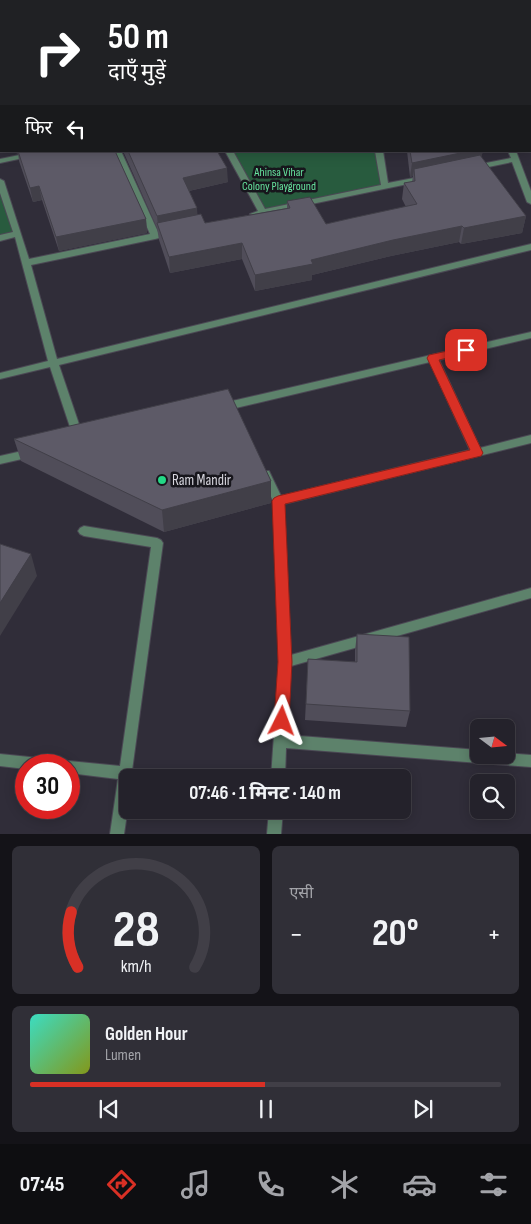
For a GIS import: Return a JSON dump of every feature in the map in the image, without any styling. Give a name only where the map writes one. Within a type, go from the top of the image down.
[{"type":"street","points":[[0,161],[47,152]]},
{"type":"street","points":[[117,152],[155,236]]},
{"type":"street","points":[[230,152],[264,212]]},
{"type":"street","points":[[379,152],[385,187]]},
{"type":"street","points":[[468,169],[513,155],[531,202]]},
{"type":"street","points":[[245,216],[431,177]]},
{"type":"street","points":[[0,181],[18,234],[53,362],[80,441]]},
{"type":"street","points":[[25,263],[182,230]]},
{"type":"street","points":[[0,238],[18,234]]},
{"type":"street","points":[[0,376],[531,247]]},
{"type":"street","points":[[214,410],[235,409],[531,335]]},
{"type":"street","points":[[433,358],[477,453]]},
{"type":"street","points":[[278,501],[531,439]]},
{"type":"street","points":[[0,460],[44,450]]},
{"type":"street","points":[[262,466],[278,501],[285,662],[279,769]]},
{"type":"street","points":[[84,531],[158,543],[126,769]]},
{"type":"street","points":[[285,662],[531,593]]},
{"type":"street","points":[[281,741],[531,761]]},
{"type":"street","points":[[0,760],[15,762]]},
{"type":"street","points":[[80,768],[119,772]]},
{"type":"street","points":[[117,834],[119,819]]},
{"type":"street","points":[[274,834],[275,819]]},
{"type":"green space","name":"Ahinsa Vihar Colony Playground","points":[[233,152],[379,152],[386,186],[265,210]]},
{"type":"green space","points":[[0,189],[15,233],[0,236]]},
{"type":"building","points":[[18,152],[115,152],[146,219],[56,237],[39,186],[30,188]]},
{"type":"building","points":[[128,152],[218,152],[227,168],[183,178],[197,208],[157,216]]},
{"type":"building","points":[[410,152],[465,152],[412,163]]},
{"type":"building","points":[[480,155],[526,216],[464,228],[462,226],[393,240],[311,260],[313,264],[255,275],[242,243],[169,257],[157,223],[201,214],[205,223],[290,208],[287,201],[310,197],[326,224],[417,204],[404,183],[415,181],[414,169]]},
{"type":"building","name":"Ram Mandir","points":[[228,389],[271,481],[162,510],[14,439]]},
{"type":"building","points":[[0,544],[31,554],[0,603]]},
{"type":"building","points":[[357,634],[409,637],[410,711],[306,704],[308,659],[357,662]]},
{"type":"place","name":"Ram Mandir","points":[[162,480]]},
{"type":"route","points":[[282,721],[285,662],[278,501],[477,453],[433,358],[466,350]]}]
